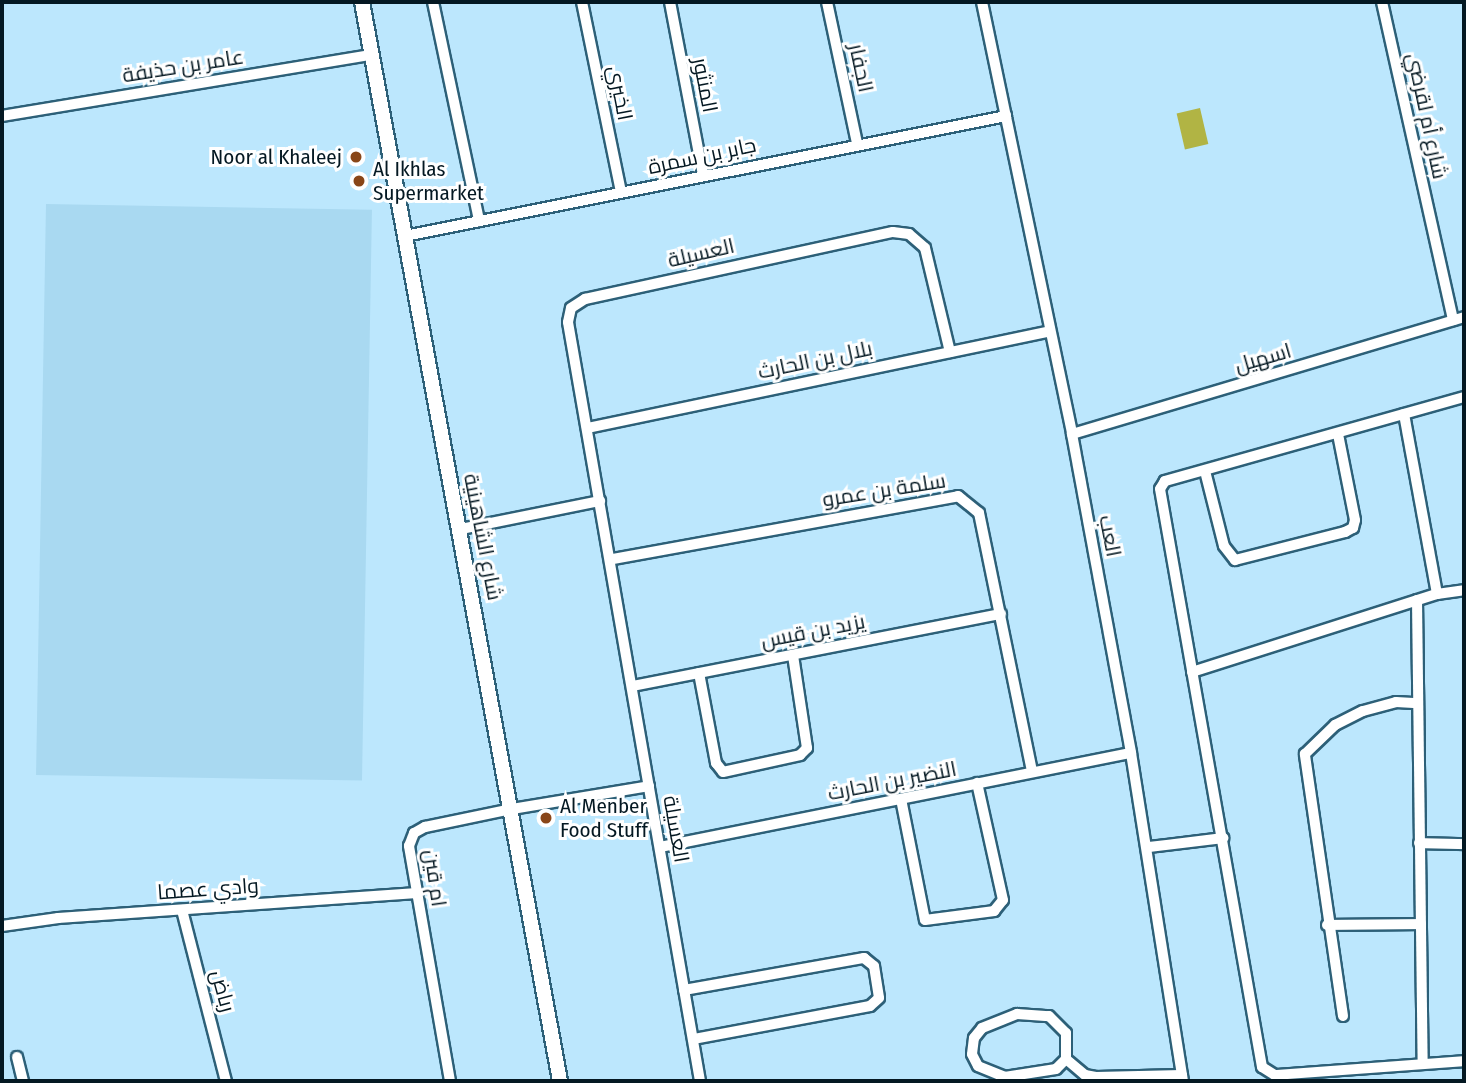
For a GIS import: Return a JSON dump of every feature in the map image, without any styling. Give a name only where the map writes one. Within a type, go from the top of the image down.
[{"type":"street","name":"شارع الشاهينية","points":[[362,2],[461,529],[560,1081]]},
{"type":"street","points":[[433,2],[479,221]]},
{"type":"street","name":"الخيري","points":[[582,2],[621,192]]},
{"type":"street","name":"المنثور","points":[[670,2],[703,175]]},
{"type":"street","name":"الجفار","points":[[827,2],[857,143]]},
{"type":"street","name":"العب","points":[[982,2],[1072,434],[1132,753],[1149,848],[1182,1078]]},
{"type":"street","name":"شارع أم لقرضي","points":[[1382,2],[1453,320]]},
{"type":"street","name":"عامر بن حذيفة","points":[[2,116],[372,55]]},
{"type":"street","name":"جابر بن سمرة","points":[[405,236],[857,143],[1006,116]]},
{"type":"street","name":"العسيلة","points":[[700,1081],[613,559],[568,322],[571,308],[585,299],[892,232],[909,234],[925,248],[950,352]]},
{"type":"street","name":"اسهيل","points":[[1072,434],[1464,317]]},
{"type":"street","name":"بلال بن الحارث","points":[[587,428],[1050,331]]},
{"type":"street","points":[[1464,397],[1166,481],[1160,489],[1267,1074],[1464,1061]]},
{"type":"street","points":[[1404,414],[1437,594]]},
{"type":"street","points":[[1205,471],[1224,546],[1235,560],[1345,532],[1353,528],[1355,520],[1338,434]]},
{"type":"street","name":"سلمة بن عمرو","points":[[613,559],[958,496],[979,513],[1032,772]]},
{"type":"street","points":[[461,529],[600,501]]},
{"type":"street","points":[[1192,672],[1437,594],[1464,590]]},
{"type":"street","points":[[1418,600],[1423,1063]]},
{"type":"street","name":"يزيد بن قيس","points":[[633,686],[1001,614]]},
{"type":"street","points":[[699,673],[716,763],[723,772],[800,755],[807,748],[793,655]]},
{"type":"street","points":[[1343,1016],[1327,925],[1305,754],[1335,725],[1363,710],[1396,702],[1418,703]]},
{"type":"street","name":"النضير بن الحارث","points":[[660,848],[1132,753]]},
{"type":"street","points":[[901,799],[925,920],[933,923],[994,911],[1003,900],[977,783]]},
{"type":"street","name":"ام قين","points":[[450,1081],[408,846],[414,834],[425,827],[512,809],[649,786]]},
{"type":"street","points":[[1149,848],[1223,838]]},
{"type":"street","points":[[1419,843],[1464,844]]},
{"type":"street","name":"وادي عصما","points":[[2,926],[416,893]]},
{"type":"street","name":"رباض","points":[[182,910],[226,1081]]},
{"type":"street","points":[[1327,925],[1420,924]]},
{"type":"street","points":[[684,990],[864,958],[874,966],[879,998],[870,1006],[693,1039]]},
{"type":"street","points":[[1066,1059],[1045,1073],[1005,1077],[987,1073],[972,1054],[974,1038],[997,1020],[1017,1014],[1049,1016],[1066,1033],[1066,1059],[1084,1075],[1182,1078]]},
{"type":"street","points":[[17,1057],[23,1081]]},
{"type":"shaded area","points":[[1200,108],[1208,144],[1185,149],[1177,113]]},
{"type":"shaded area","points":[[46,204],[372,210],[362,781],[36,775]]},
{"type":"place","name":"Noor al Khaleej","points":[[356,157]]},
{"type":"place","name":"Al Ikhlas Supermarket","points":[[359,181]]},
{"type":"place","name":"Al Menber Food Stuff","points":[[546,818]]}]
